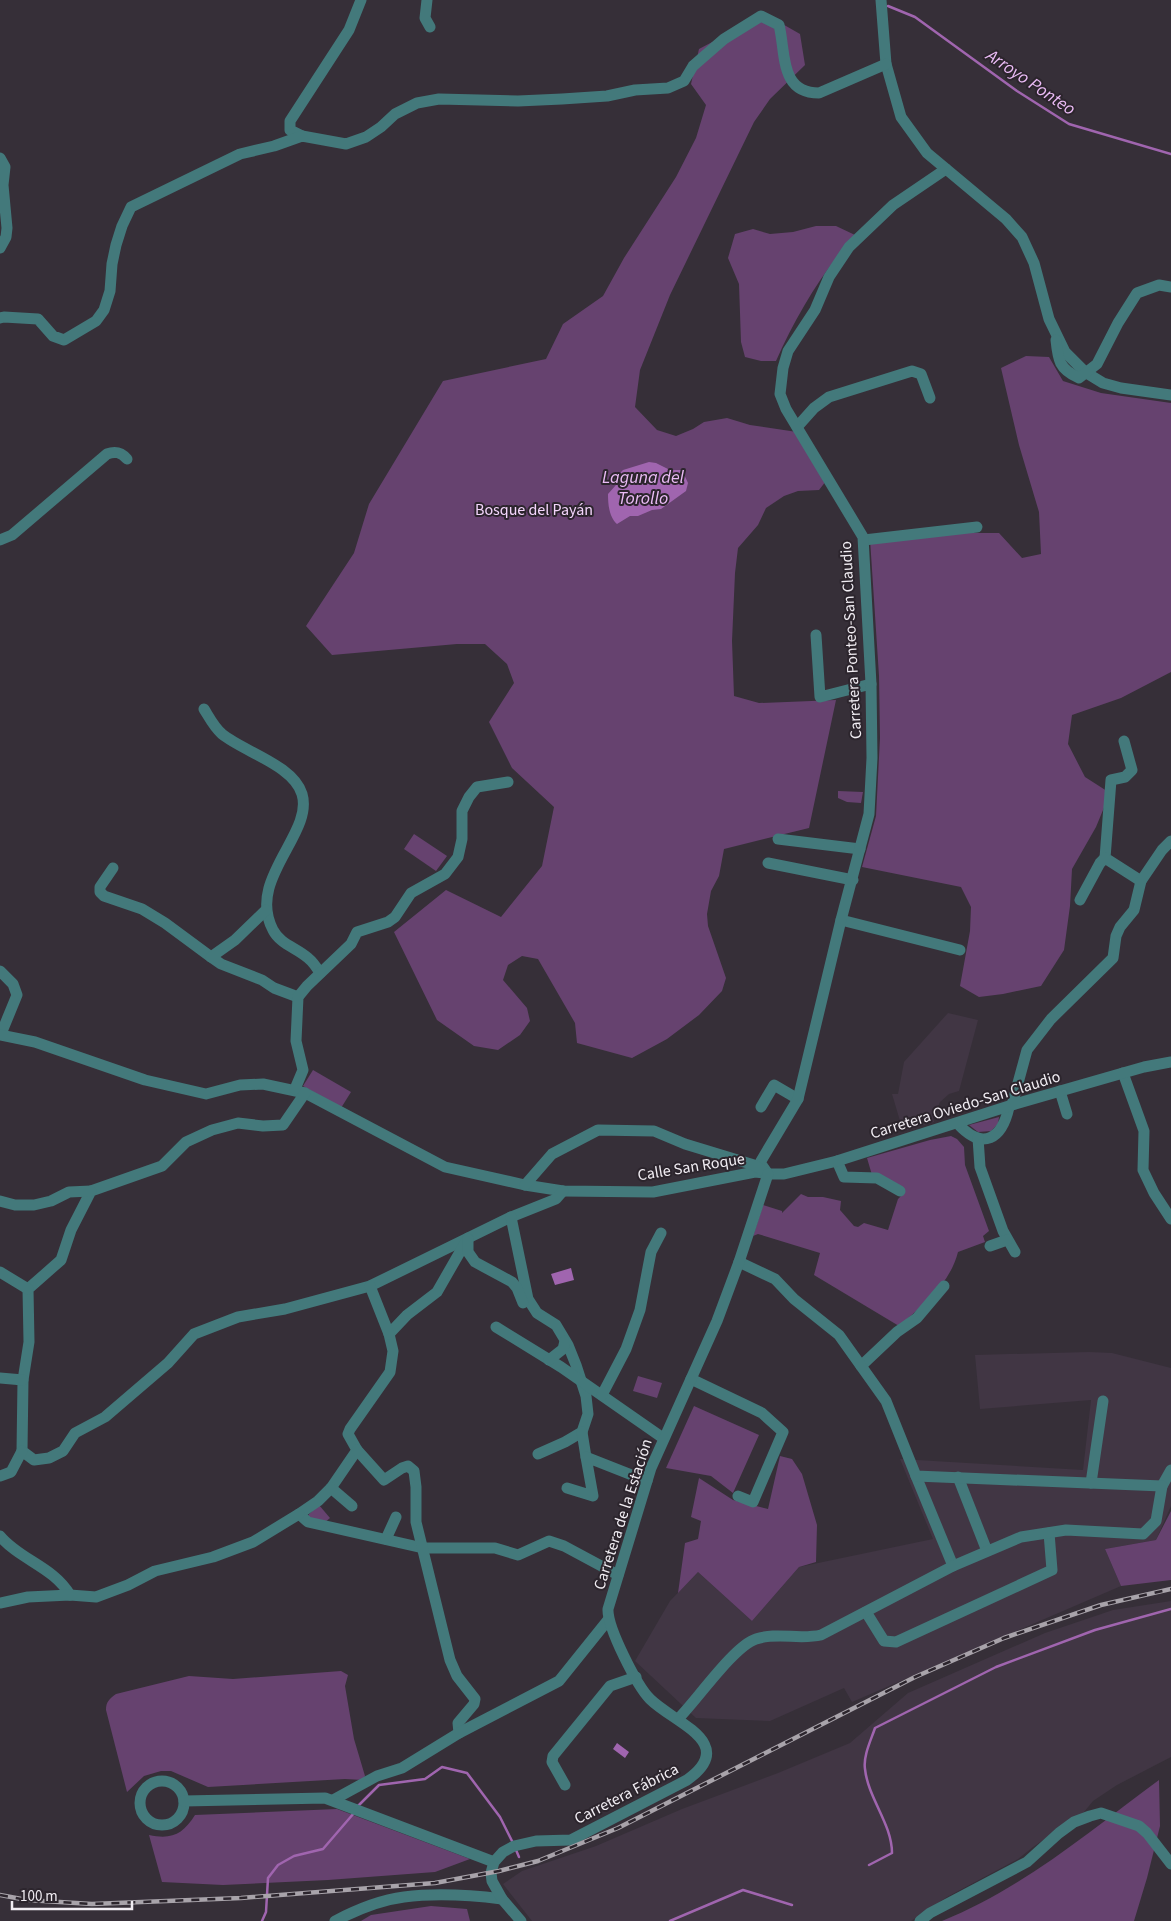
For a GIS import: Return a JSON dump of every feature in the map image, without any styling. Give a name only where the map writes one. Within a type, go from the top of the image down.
[{"type":"street","points":[[361,0],[349,30],[290,121],[290,130],[302,136],[346,144],[366,137],[381,127],[394,114],[417,103],[439,99],[518,102],[607,96],[635,90],[668,88],[684,81],[694,66],[709,51],[761,16],[779,25],[786,72],[795,85],[810,93],[818,93],[886,64]]},
{"type":"street","points":[[427,0],[425,18],[430,27]]},
{"type":"street","points":[[881,0],[886,64],[901,117],[927,153],[1006,219],[1022,237],[1034,263],[1055,334],[1065,352],[1085,372],[1103,384],[1171,395]]},
{"type":"street","points":[[0,318],[38,319],[53,336],[64,340],[76,334],[96,321],[104,310],[110,291],[112,264],[116,245],[131,207],[240,154],[274,146],[302,136]]},
{"type":"street","points":[[0,158],[4,167],[3,185],[8,228],[0,248]]},
{"type":"street","name":"Carretera Ponteo-San Claudio","points":[[766,1174],[761,1161],[798,1100],[841,920],[869,814],[872,758],[871,684],[864,537],[786,409],[780,394],[783,368],[788,351],[815,310],[829,277],[849,247],[893,205],[946,169]]},
{"type":"street","points":[[1085,372],[1097,364],[1118,323],[1137,293],[1159,285],[1171,286]]},
{"type":"street","points":[[797,427],[814,408],[829,397],[912,371],[921,374],[930,398]]},
{"type":"street","points":[[0,540],[12,535],[107,454],[120,453],[128,459]]},
{"type":"street","points":[[864,540],[977,527]]},
{"type":"street","points":[[816,635],[820,697],[871,684]]},
{"type":"street","points":[[204,709],[220,732],[283,770],[297,783],[302,794],[304,805],[300,821],[276,868],[267,898],[266,910],[278,939],[309,958],[320,973]]},
{"type":"street","points":[[1080,900],[1100,863],[1105,858],[1111,780],[1125,777],[1132,770],[1124,741]]},
{"type":"street","points":[[0,1202],[15,1205],[34,1205],[51,1201],[69,1192],[91,1191],[162,1166],[186,1142],[212,1130],[238,1123],[263,1126],[283,1125],[300,1091],[303,1070],[296,1041],[298,997],[351,944],[357,932],[388,922],[395,917],[411,893],[445,874],[458,857],[462,839],[462,812],[469,797],[477,787],[508,782]]},
{"type":"street","points":[[778,839],[860,849]]},
{"type":"street","points":[[958,1124],[966,1133],[978,1138],[992,1137],[1004,1126],[1027,1050],[1051,1019],[1113,958],[1116,936],[1120,927],[1134,910],[1141,881],[1162,850],[1171,841]]},
{"type":"street","points":[[1105,858],[1141,881]]},
{"type":"street","points":[[768,863],[852,880]]},
{"type":"street","points":[[113,868],[100,886],[100,892],[104,896],[142,909],[165,923],[221,964],[298,997]]},
{"type":"street","points":[[211,956],[231,944],[266,910]]},
{"type":"street","points":[[841,920],[960,950]]},
{"type":"street","points":[[0,971],[13,984],[17,995],[0,1034]]},
{"type":"street","name":"Calle San Roque","points":[[0,1034],[80,1056],[145,1080],[206,1094],[240,1085],[263,1084],[300,1091],[445,1167],[525,1185],[562,1191],[654,1192],[755,1172],[766,1174]]},
{"type":"street","name":"Carretera Oviedo-San Claudio","points":[[766,1174],[797,1172],[837,1161],[1060,1091],[1144,1067],[1171,1062]]},
{"type":"street","points":[[1123,1073],[1144,1131],[1143,1170],[1154,1193],[1171,1219]]},
{"type":"street","points":[[761,1107],[774,1085],[798,1100]]},
{"type":"street","points":[[1060,1091],[1067,1114]]},
{"type":"street","points":[[525,1185],[552,1154],[598,1130],[654,1131],[686,1144],[754,1165],[766,1174]]},
{"type":"street","points":[[978,1138],[980,1168],[1007,1240],[1015,1252]]},
{"type":"street","points":[[837,1161],[844,1177],[877,1178],[900,1191]]},
{"type":"street","name":"Carretera de la Estación","points":[[608,1620],[608,1609],[647,1481],[663,1438],[717,1321],[739,1262],[766,1174]]},
{"type":"street","points":[[0,1485],[5,1474],[22,1452],[23,1380],[29,1342],[28,1289],[61,1260],[71,1230],[91,1191]]},
{"type":"street","points":[[22,1452],[34,1460],[49,1458],[63,1452],[76,1434],[105,1417],[168,1363],[194,1334],[238,1317],[285,1309],[370,1286],[468,1238],[556,1199],[562,1191]]},
{"type":"street","points":[[511,1218],[528,1300],[537,1313]]},
{"type":"street","points":[[602,1395],[626,1349],[640,1310],[651,1252],[660,1233]]},
{"type":"street","points":[[468,1238],[468,1252],[475,1262],[512,1282],[517,1288],[522,1302],[556,1325],[574,1360],[586,1396],[588,1414],[582,1432],[593,1496],[567,1488]]},
{"type":"street","points":[[389,1334],[407,1315],[437,1292],[468,1238]]},
{"type":"street","points":[[990,1246],[1007,1240]]},
{"type":"street","points":[[739,1262],[774,1279],[794,1299],[839,1335],[886,1401],[953,1566]]},
{"type":"street","points":[[0,1272],[28,1289]]},
{"type":"street","points":[[370,1286],[389,1334],[393,1351],[390,1372],[348,1434],[357,1450],[384,1480],[408,1466],[414,1471],[416,1522],[450,1660],[457,1676],[474,1699],[474,1704],[458,1723],[459,1733]]},
{"type":"street","points":[[861,1366],[897,1332],[917,1318],[944,1286]]},
{"type":"street","points":[[496,1327],[561,1367],[663,1438]]},
{"type":"street","points":[[549,1360],[557,1356],[563,1349],[565,1341]]},
{"type":"street","points":[[561,1367],[566,1357],[565,1341]]},
{"type":"street","points":[[561,1367],[568,1366],[574,1360]]},
{"type":"street","points":[[0,1378],[23,1380]]},
{"type":"street","points":[[691,1379],[762,1413],[783,1432],[753,1502],[738,1496]]},
{"type":"street","points":[[1091,1483],[1103,1401]]},
{"type":"street","points":[[538,1454],[582,1432]]},
{"type":"street","points":[[0,1603],[28,1597],[70,1595],[96,1597],[128,1585],[155,1570],[213,1557],[253,1542],[318,1501],[331,1488],[357,1450]]},
{"type":"street","points":[[586,1457],[647,1481]]},
{"type":"street","points":[[333,1800],[378,1776],[402,1768],[459,1733],[559,1681],[608,1620],[636,1677],[650,1699],[678,1719],[737,1652],[750,1641],[763,1637],[803,1638],[821,1635],[953,1566],[1021,1537],[1066,1530],[1143,1534],[1156,1521],[1162,1486],[1171,1470]]},
{"type":"street","points":[[916,1476],[1162,1486]]},
{"type":"street","points":[[958,1477],[987,1551]]},
{"type":"street","points":[[331,1488],[352,1506]]},
{"type":"street","points":[[299,1514],[308,1522],[423,1548],[495,1548],[518,1555],[549,1541],[564,1546],[618,1575]]},
{"type":"street","points":[[386,1539],[396,1517]]},
{"type":"street","points":[[866,1612],[884,1641],[896,1642],[1052,1570],[1049,1533]]},
{"type":"street","points":[[0,1536],[14,1550],[58,1579],[70,1595]]},
{"type":"street","points":[[565,1784],[552,1762],[553,1756],[610,1686],[636,1677]]},
{"type":"street","name":"Carretera Fábrica","points":[[494,1862],[503,1852],[517,1845],[546,1840],[571,1840],[687,1780],[700,1770],[708,1756],[706,1747],[701,1738],[678,1719]]},
{"type":"street","points":[[184,1801],[325,1798],[333,1800],[494,1862],[491,1873],[492,1881],[502,1899],[521,1921]]},
{"type":"street","points":[[920,1921],[930,1913],[1027,1862],[1074,1822],[1102,1813],[1139,1826],[1147,1833],[1171,1864]]},
{"type":"street","points":[[335,1921],[358,1909],[404,1897],[469,1895],[502,1899]]},
{"type":"shaded area","points":[[948,1013],[978,1020],[959,1091],[949,1094],[940,1102],[933,1118],[934,1122],[903,1131],[892,1094],[898,1094],[904,1062]]},
{"type":"shaded area","points":[[1112,1353],[1171,1368],[1171,1506],[1156,1540],[1105,1549],[1121,1586],[852,1702],[844,1688],[770,1721],[696,1718],[635,1661],[670,1601],[698,1572],[752,1621],[799,1567],[933,1539],[900,1459],[1083,1470],[1091,1400],[980,1409],[975,1355]]},
{"type":"shaded area","points":[[1171,1601],[1171,1757],[1117,1785],[1093,1801],[1084,1812],[1018,1859],[947,1897],[911,1921],[532,1921],[503,1884],[522,1871],[596,1846],[682,1809],[778,1773],[850,1743],[908,1693],[1045,1633],[1113,1610]]},
{"type":"green space","name":"Bosque del Payán","points":[[765,14],[800,34],[805,65],[770,99],[754,122],[670,295],[640,370],[635,407],[657,430],[676,436],[704,422],[727,418],[750,425],[797,432],[826,481],[819,490],[798,491],[784,496],[766,508],[758,525],[738,548],[735,573],[732,641],[734,696],[759,703],[836,700],[809,828],[724,849],[719,876],[711,891],[707,914],[708,926],[726,978],[722,991],[699,1015],[667,1039],[632,1058],[577,1043],[575,1023],[538,959],[522,956],[508,965],[503,980],[527,1008],[530,1021],[520,1035],[498,1050],[474,1046],[437,1020],[394,932],[446,890],[501,917],[542,866],[554,807],[512,768],[489,722],[514,683],[507,664],[485,644],[457,644],[332,655],[306,626],[354,553],[369,504],[443,381],[546,359],[563,324],[603,296],[624,258],[676,177],[696,138],[706,105],[691,84],[699,49]]},
{"type":"green space","points":[[816,226],[836,226],[855,235],[821,279],[792,328],[776,361],[761,361],[745,357],[741,342],[739,284],[728,258],[735,234],[753,229],[770,234],[793,232]]},
{"type":"green space","points":[[1026,356],[1049,357],[1063,381],[1101,393],[1171,403],[1171,672],[1121,698],[1072,715],[1068,744],[1085,777],[1110,793],[1096,827],[1072,869],[1070,906],[1064,950],[1041,986],[979,997],[960,986],[970,931],[971,907],[961,887],[862,867],[876,816],[880,738],[879,676],[870,539],[918,533],[999,533],[1022,558],[1041,554],[1039,512],[1019,445],[1001,368]]},
{"type":"green space","points":[[838,791],[863,792],[861,803],[847,802],[838,798]]},
{"type":"green space","points":[[414,834],[447,856],[436,871],[404,849]]},
{"type":"green space","points":[[313,1070],[351,1092],[341,1108],[303,1086]]},
{"type":"green space","points":[[999,1117],[998,1124],[991,1131],[978,1132],[969,1125]]},
{"type":"green space","points":[[951,1136],[957,1139],[964,1147],[965,1165],[989,1231],[983,1236],[985,1242],[958,1252],[949,1274],[942,1284],[926,1302],[899,1326],[814,1275],[820,1253],[758,1234],[753,1236],[763,1205],[782,1211],[782,1213],[801,1194],[808,1197],[823,1197],[841,1201],[840,1210],[854,1226],[858,1227],[864,1223],[888,1230],[898,1199],[905,1192],[872,1175],[867,1158]]},
{"type":"green space","points":[[638,1376],[662,1383],[657,1398],[633,1391]]},
{"type":"green space","points":[[694,1406],[759,1435],[733,1493],[711,1476],[666,1468]]},
{"type":"green space","points":[[780,1456],[792,1459],[802,1474],[817,1525],[816,1562],[799,1567],[752,1621],[698,1572],[678,1593],[685,1543],[698,1539],[701,1521],[691,1517],[699,1478],[733,1500],[768,1509]]},
{"type":"green space","points":[[319,1505],[330,1518],[324,1523],[308,1517]]},
{"type":"green space","points":[[1171,1511],[1171,1580],[1121,1586],[1105,1549],[1156,1540]]},
{"type":"green space","points":[[341,1671],[348,1675],[345,1686],[354,1739],[365,1776],[363,1780],[345,1779],[208,1787],[171,1771],[161,1771],[144,1776],[127,1792],[106,1710],[108,1701],[116,1694],[189,1676],[233,1679]]},
{"type":"green space","points":[[1159,1780],[1160,1826],[1134,1921],[942,1921],[1000,1893],[1028,1876]]},
{"type":"green space","points":[[337,1809],[470,1859],[435,1872],[328,1880],[223,1885],[162,1882],[149,1835],[164,1837],[176,1834],[191,1822],[195,1815]]},
{"type":"green space","points":[[431,1906],[467,1909],[470,1921],[361,1921],[371,1915]]},
{"type":"water","name":"Laguna del Torollo","points":[[649,462],[656,463],[670,470],[682,470],[688,483],[686,491],[661,509],[652,510],[638,516],[630,516],[617,524],[611,514],[608,502],[608,494],[616,485],[614,479],[623,470]]},
{"type":"water","points":[[571,1268],[574,1280],[555,1285],[551,1274]]},
{"type":"water","points":[[617,1743],[629,1752],[625,1758],[613,1749]]},
{"type":"waterway","name":"Arroyo Ponteo","points":[[888,6],[915,17],[1017,91],[1069,124],[1171,154]]},
{"type":"waterway","points":[[869,1865],[892,1853],[888,1832],[870,1790],[865,1769],[866,1753],[875,1728],[996,1667],[1095,1630],[1171,1609]]},
{"type":"waterway","points":[[358,1806],[379,1785],[425,1779],[442,1767],[467,1773],[500,1817],[513,1843]]},
{"type":"waterway","points":[[262,1921],[266,1912],[268,1878],[278,1865],[294,1856],[323,1849],[354,1813]]},
{"type":"waterway","points":[[516,1850],[519,1857]]},
{"type":"waterway","points":[[670,1921],[743,1890],[792,1905]]},
{"type":"railway","points":[[0,1895],[27,1900],[92,1904],[241,1898],[435,1883],[499,1871],[538,1861],[618,1828],[915,1677],[1004,1638],[1101,1605],[1171,1589]]}]
